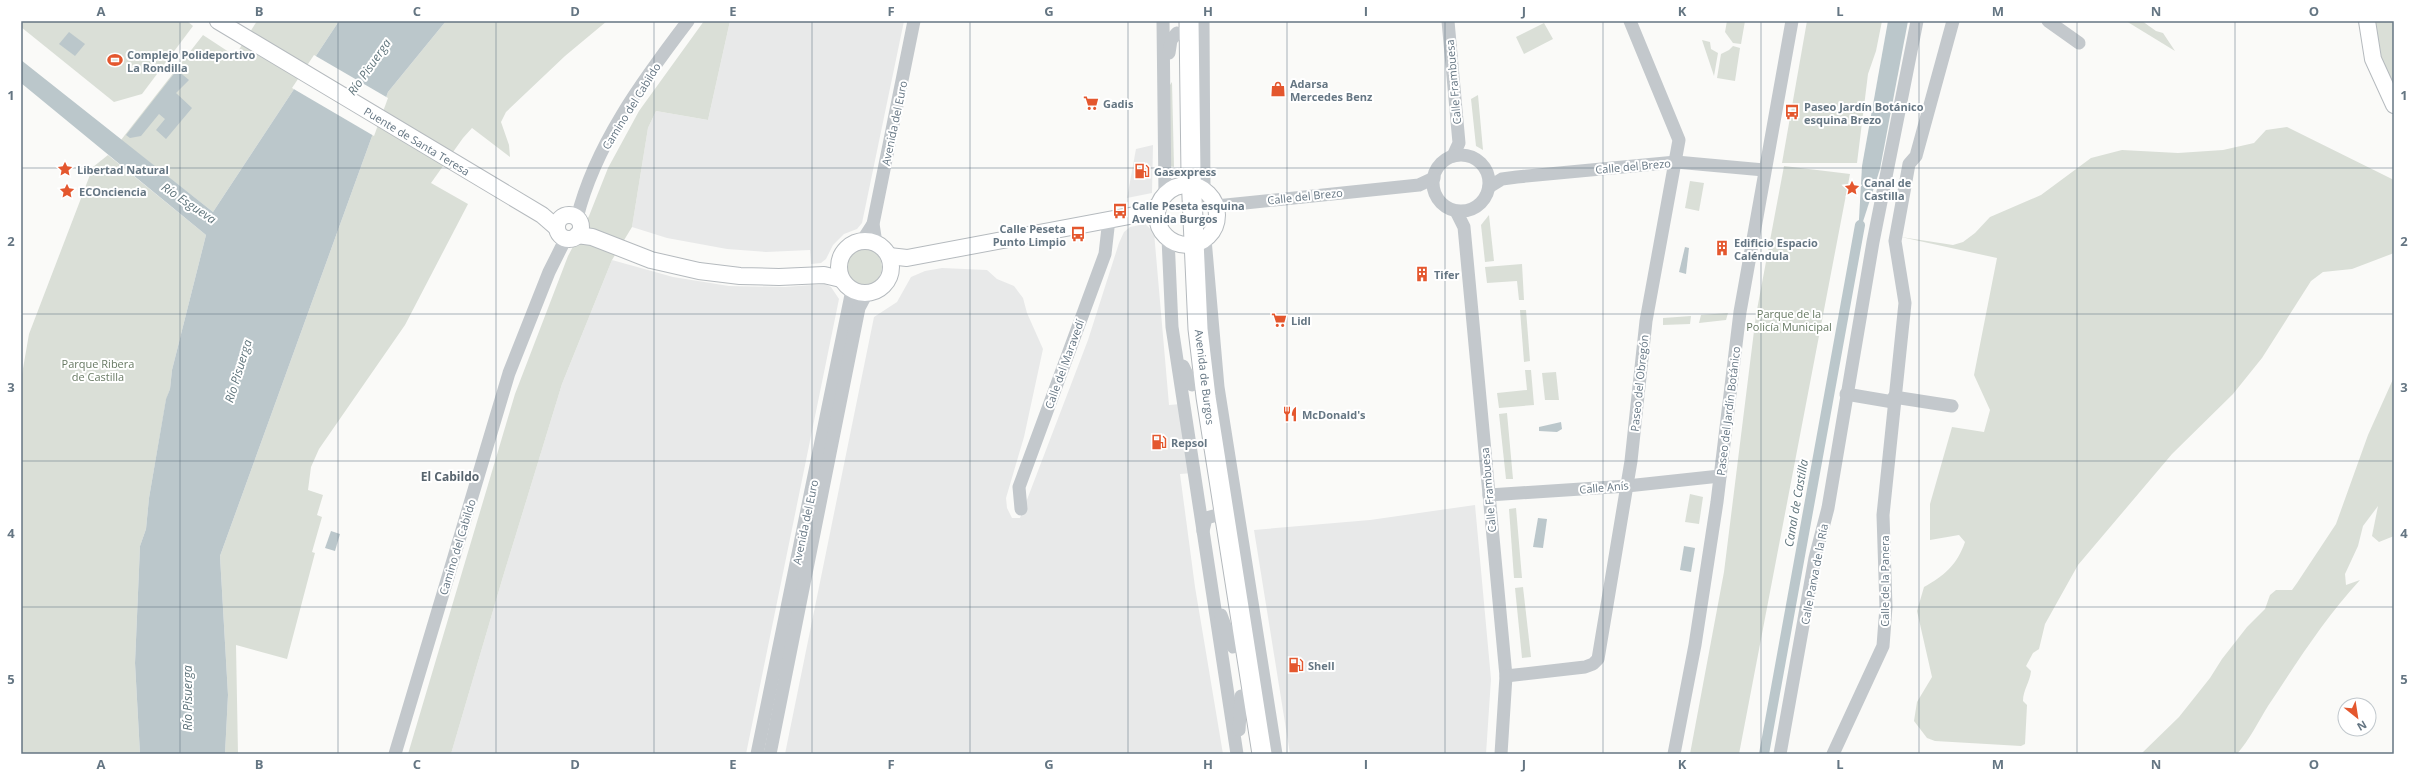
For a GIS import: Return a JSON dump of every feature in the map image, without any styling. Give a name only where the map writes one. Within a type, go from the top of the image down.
[{"type":"highway","name":"Avenida de Burgos","points":[[1176,24],[1176,197],[1187,241],[1206,397],[1214,484],[1213,520],[1250,754]]},
{"type":"highway","name":"Avenida de Burgos","points":[[1187,241],[1192,385],[1214,484]]},
{"type":"highway","name":"Avenida de Burgos","points":[[1213,520],[1262,754]]},
{"type":"main road","name":"Puente de Santa Teresa","points":[[218,21],[570,231]]},
{"type":"main road","points":[[2367,21],[2373,60],[2394,105]]},
{"type":"main road","points":[[890,262],[1140,214],[1176,197],[1216,206],[1216,222],[1187,241],[1176,197]]},
{"type":"main road","points":[[570,231],[651,260],[699,270],[740,276],[779,277],[840,273]]},
{"type":"main road","points":[[869,242],[890,262],[885,284],[878,290],[860,292],[840,273],[841,256],[846,248],[869,242]]},
{"type":"street","name":"Camino del Cabildo","points":[[395,754],[509,373],[570,231],[593,170],[618,123],[646,79],[688,21]]},
{"type":"street","name":"Avenida del Euro","points":[[869,242],[914,21]]},
{"type":"street","name":"Avenida de Burgos","points":[[1176,197],[1203,37],[1202,21]]},
{"type":"street","name":"Calle Frambuesa","points":[[1448,21],[1459,143],[1454,156]]},
{"type":"street","name":"Paseo del Obregón","points":[[1506,676],[1585,667],[1594,664],[1598,659],[1627,486],[1646,321],[1668,193],[1676,162],[1679,140],[1630,21]]},
{"type":"street","name":"Paseo del Jardín Botánico","points":[[1674,754],[1695,645],[1720,476],[1740,312],[1764,170],[1792,21]]},
{"type":"street","name":"Calle Parva de la Ría","points":[[1780,754],[1816,558],[1828,508],[1846,394],[1889,159],[1917,21]]},
{"type":"street","name":"Calle de la Panera","points":[[1833,754],[1883,646],[1886,607],[1883,515],[1905,303],[1895,241],[1909,164],[1916,156],[1953,21]]},
{"type":"street","points":[[2048,21],[2079,42]]},
{"type":"street","name":"Avenida de Burgos","points":[[1176,24],[1165,91],[1176,197]]},
{"type":"street","points":[[1165,91],[1171,40],[1176,24]]},
{"type":"street","name":"Calle Frambuesa","points":[[1459,143],[1467,156]]},
{"type":"street","points":[[1454,156],[1467,156],[1479,162],[1486,172],[1489,187],[1481,203],[1471,209],[1456,211],[1444,206],[1434,184],[1439,166],[1454,156]]},
{"type":"street","points":[[1889,159],[1909,164]]},
{"type":"street","name":"Calle del Brezo","points":[[1489,187],[1502,179],[1676,162],[1764,170]]},
{"type":"street","name":"Calle del Brezo","points":[[1486,172],[1502,179]]},
{"type":"street","name":"Calle del Brezo","points":[[1216,206],[1434,184]]},
{"type":"street","name":"Calle Frambuesa","points":[[1464,227],[1471,209]]},
{"type":"street","name":"Calle Frambuesa","points":[[1456,211],[1464,227],[1506,676],[1501,754]]},
{"type":"street","name":"Calle del Maravedí","points":[[1021,509],[1019,487],[1105,254],[1109,219]]},
{"type":"street","name":"Avenida de Burgos","points":[[1187,241],[1214,344],[1218,387],[1276,754]]},
{"type":"street","name":"Avenida de Burgos","points":[[1187,241],[1172,327],[1194,466],[1213,520],[1211,586],[1238,754]]},
{"type":"street","name":"Avenida del Euro","points":[[757,754],[860,292]]},
{"type":"street","name":"Avenida del Euro","points":[[770,754],[859,308],[860,292]]},
{"type":"street","points":[[1206,397],[1209,353],[1214,344]]},
{"type":"street","points":[[1176,350],[1192,385]]},
{"type":"street","points":[[1846,394],[1952,406]]},
{"type":"street","points":[[1194,466],[1200,479],[1214,484],[1227,478],[1231,465]]},
{"type":"street","name":"Calle Anís","points":[[1489,495],[1627,486],[1720,476]]},
{"type":"street","points":[[1213,520],[1234,519],[1242,535]]},
{"type":"street","points":[[1211,586],[1233,647]]},
{"type":"street","points":[[1238,754],[1241,696]]},
{"type":"street","points":[[1269,754],[1272,727]]},
{"type":"shaded area","points":[[730,21],[904,21],[862,223],[857,229],[844,234],[833,245],[826,259],[821,263],[811,264],[810,250],[766,252],[727,249],[667,238],[632,227],[648,128],[656,111],[708,120]]},
{"type":"shaded area","name":"Gasexpress","points":[[1153,145],[1152,193],[1127,198],[1136,149]]},
{"type":"shaded area","points":[[1145,224],[1154,232],[1169,405],[1181,404],[1193,473],[1180,474],[1195,587],[1223,754],[785,754],[874,317],[897,302],[911,277],[925,271],[942,268],[987,270],[997,279],[1014,286],[1023,298],[1027,313],[1043,349],[1024,437],[1006,498],[1007,508],[1012,518],[1020,518],[1088,340],[1119,243],[1124,232],[1130,227]]},
{"type":"shaded area","points":[[612,260],[673,277],[729,286],[785,287],[825,284],[831,287],[839,299],[746,754],[451,754],[562,384]]},
{"type":"shaded area","points":[[1475,505],[1491,679],[1486,754],[1290,754],[1254,530],[1370,520]]},
{"type":"green space","name":"Complejo Polideportivo La Rondilla","points":[[21,21],[187,21],[193,26],[142,94],[114,102],[21,27]]},
{"type":"green space","points":[[257,21],[339,21],[213,212],[121,140],[203,35],[235,56]]},
{"type":"green space","points":[[446,21],[607,21],[565,56],[506,112],[501,122],[509,145],[510,157],[472,128],[463,138],[431,183],[468,204],[405,325],[319,449],[311,467],[308,490],[323,495],[317,515],[322,517],[312,552],[315,553],[287,659],[236,645],[238,754],[225,754],[228,695],[220,556],[388,92]]},
{"type":"green space","points":[[704,21],[730,21],[708,120],[656,111],[648,128],[632,227],[612,260],[562,384],[451,754],[408,754],[515,394],[568,256],[589,216],[608,168],[639,111]]},
{"type":"green space","points":[[1727,21],[1745,21],[1741,44],[1733,43],[1725,32]]},
{"type":"green space","points":[[1807,21],[1882,21],[1876,51],[1868,74],[1857,163],[1782,163]]},
{"type":"green space","points":[[2126,21],[2142,21],[2156,31],[2163,33],[2175,51]]},
{"type":"green space","points":[[2371,21],[2394,21],[2394,95],[2375,50]]},
{"type":"green space","points":[[1544,23],[1553,39],[1524,54],[1516,37]]},
{"type":"green space","points":[[1702,40],[1710,42],[1711,49],[1718,53],[1714,76]]},
{"type":"green space","points":[[1733,46],[1740,48],[1735,81],[1717,78],[1721,54]]},
{"type":"green space","points":[[1172,82],[1174,167],[1168,166],[1170,85]]},
{"type":"green space","points":[[1478,95],[1483,150],[1476,146],[1471,99]]},
{"type":"green space","points":[[2287,127],[2394,180],[2394,253],[2352,269],[2323,272],[2311,281],[2262,358],[2233,394],[2172,454],[2078,565],[2045,624],[2039,649],[2033,653],[2026,666],[2031,671],[2023,697],[2023,701],[2027,705],[2025,744],[2021,746],[1935,741],[1927,738],[1914,721],[1917,702],[1932,677],[1917,611],[1924,587],[1938,579],[1949,569],[1958,557],[1965,542],[1959,535],[1930,540],[1930,504],[1952,427],[1984,432],[1990,410],[1974,375],[1997,258],[1901,237],[1953,245],[1963,242],[1975,233],[1990,217],[2041,195],[2091,158],[2122,150],[2178,153],[2223,150],[2254,143],[2266,130]]},
{"type":"green space","name":"Parque Ribera de Castilla","points":[[108,155],[206,235],[172,370],[170,389],[166,400],[149,498],[146,529],[140,546],[135,663],[140,754],[21,754],[21,380],[29,334],[93,167]]},
{"type":"green space","name":"Parque de la Policía Municipal","points":[[1784,166],[1850,174],[1739,754],[1690,754],[1724,572],[1756,315]]},
{"type":"green space","points":[[1690,181],[1704,183],[1699,211],[1685,208]]},
{"type":"green space","points":[[1489,215],[1494,261],[1485,262],[1481,225]]},
{"type":"green space","points":[[859,248],[867,248],[874,251],[879,256],[882,267],[879,278],[874,283],[867,286],[859,286],[852,283],[847,278],[844,271],[844,263],[847,256],[852,251]]},
{"type":"green space","points":[[1522,264],[1524,300],[1519,300],[1517,281],[1487,283],[1485,267]]},
{"type":"green space","points":[[1520,310],[1526,310],[1530,361],[1524,362]]},
{"type":"green space","points":[[1728,313],[1726,320],[1699,323],[1701,315]]},
{"type":"green space","points":[[1691,316],[1690,324],[1663,325],[1663,318]]},
{"type":"green space","points":[[1525,370],[1531,370],[1534,405],[1499,408],[1497,393],[1527,390]]},
{"type":"green space","points":[[1556,372],[1559,400],[1545,400],[1542,373]]},
{"type":"green space","points":[[2394,377],[2394,536],[2379,542],[2372,536],[2378,506],[2363,526],[2358,546],[2345,574],[2346,585],[2360,580],[2312,641],[2237,754],[2141,754],[2179,717],[2210,678],[2222,659],[2247,627],[2265,609],[2270,595],[2276,590],[2292,590],[2297,583],[2336,524],[2368,435]]},
{"type":"green space","points":[[1507,413],[1513,479],[1506,479],[1499,414]]},
{"type":"green space","points":[[1690,494],[1703,497],[1699,524],[1685,522]]},
{"type":"green space","points":[[1516,508],[1522,578],[1514,578],[1509,509]]},
{"type":"green space","points":[[1523,587],[1531,657],[1522,658],[1515,588]]},
{"type":"water","points":[[339,21],[446,21],[388,92],[220,556],[228,695],[225,754],[140,754],[135,663],[140,546],[146,529],[149,498],[166,399],[170,389],[172,370],[206,235],[21,83],[21,60],[213,212]]},
{"type":"water","points":[[1888,21],[1908,21],[1880,169],[1858,237],[1862,166]]},
{"type":"water","points":[[69,32],[85,44],[75,56],[59,44]]},
{"type":"water","points":[[177,70],[189,80],[176,93],[192,108],[166,139],[156,130],[165,119],[159,114],[141,136],[130,138],[126,135]]},
{"type":"water","points":[[1685,247],[1689,248],[1686,274],[1679,272]]},
{"type":"water","points":[[1561,422],[1562,429],[1557,432],[1539,431],[1539,427]]},
{"type":"water","points":[[1538,518],[1547,519],[1543,548],[1533,547]]},
{"type":"water","points":[[331,531],[340,534],[335,551],[325,548]]},
{"type":"water","points":[[1684,546],[1695,548],[1691,572],[1680,570]]},
{"type":"pier","points":[[314,55],[388,98],[374,136],[292,88]]},
{"type":"waterway","name":"Canal de Castilla","points":[[1764,754],[1860,225]]},
{"type":"place","name":"Complejo Polideportivo La Rondilla","points":[[115,60]]},
{"type":"place","name":"Adarsa Mercedes Benz","points":[[1278,89]]},
{"type":"place","name":"Gadis","points":[[1091,103]]},
{"type":"place","name":"Paseo Jardín Botánico esquina Brezo","points":[[1792,112]]},
{"type":"place","name":"Libertad Natural","points":[[65,169]]},
{"type":"place","name":"Gasexpress","points":[[1142,171]]},
{"type":"place","name":"Canal de Castilla","points":[[1852,188]]},
{"type":"place","name":"ECOnciencia","points":[[67,191]]},
{"type":"place","name":"Calle Peseta esquina Avenida Burgos","points":[[1120,211]]},
{"type":"place","name":"Calle Peseta Punto Limpio","points":[[1078,234]]},
{"type":"place","name":"Edificio Espacio Caléndula","points":[[1722,248]]},
{"type":"place","name":"Tifer","points":[[1422,274]]},
{"type":"place","name":"Lidl","points":[[1279,320]]},
{"type":"place","name":"McDonald's","points":[[1290,414]]},
{"type":"place","name":"Repsol","points":[[1159,442]]},
{"type":"place","name":"Shell","points":[[1296,665]]},
{"type":"district","name":"El Cabildo","points":[[450,476]]},
{"type":"water label","name":"Río Pisuerga","points":[[369,67]]},
{"type":"water label","name":"Río Esgueva","points":[[189,203]]},
{"type":"water label","name":"Río Pisuerga","points":[[238,371]]},
{"type":"water label","name":"Río Pisuerga","points":[[187,698]]}]
